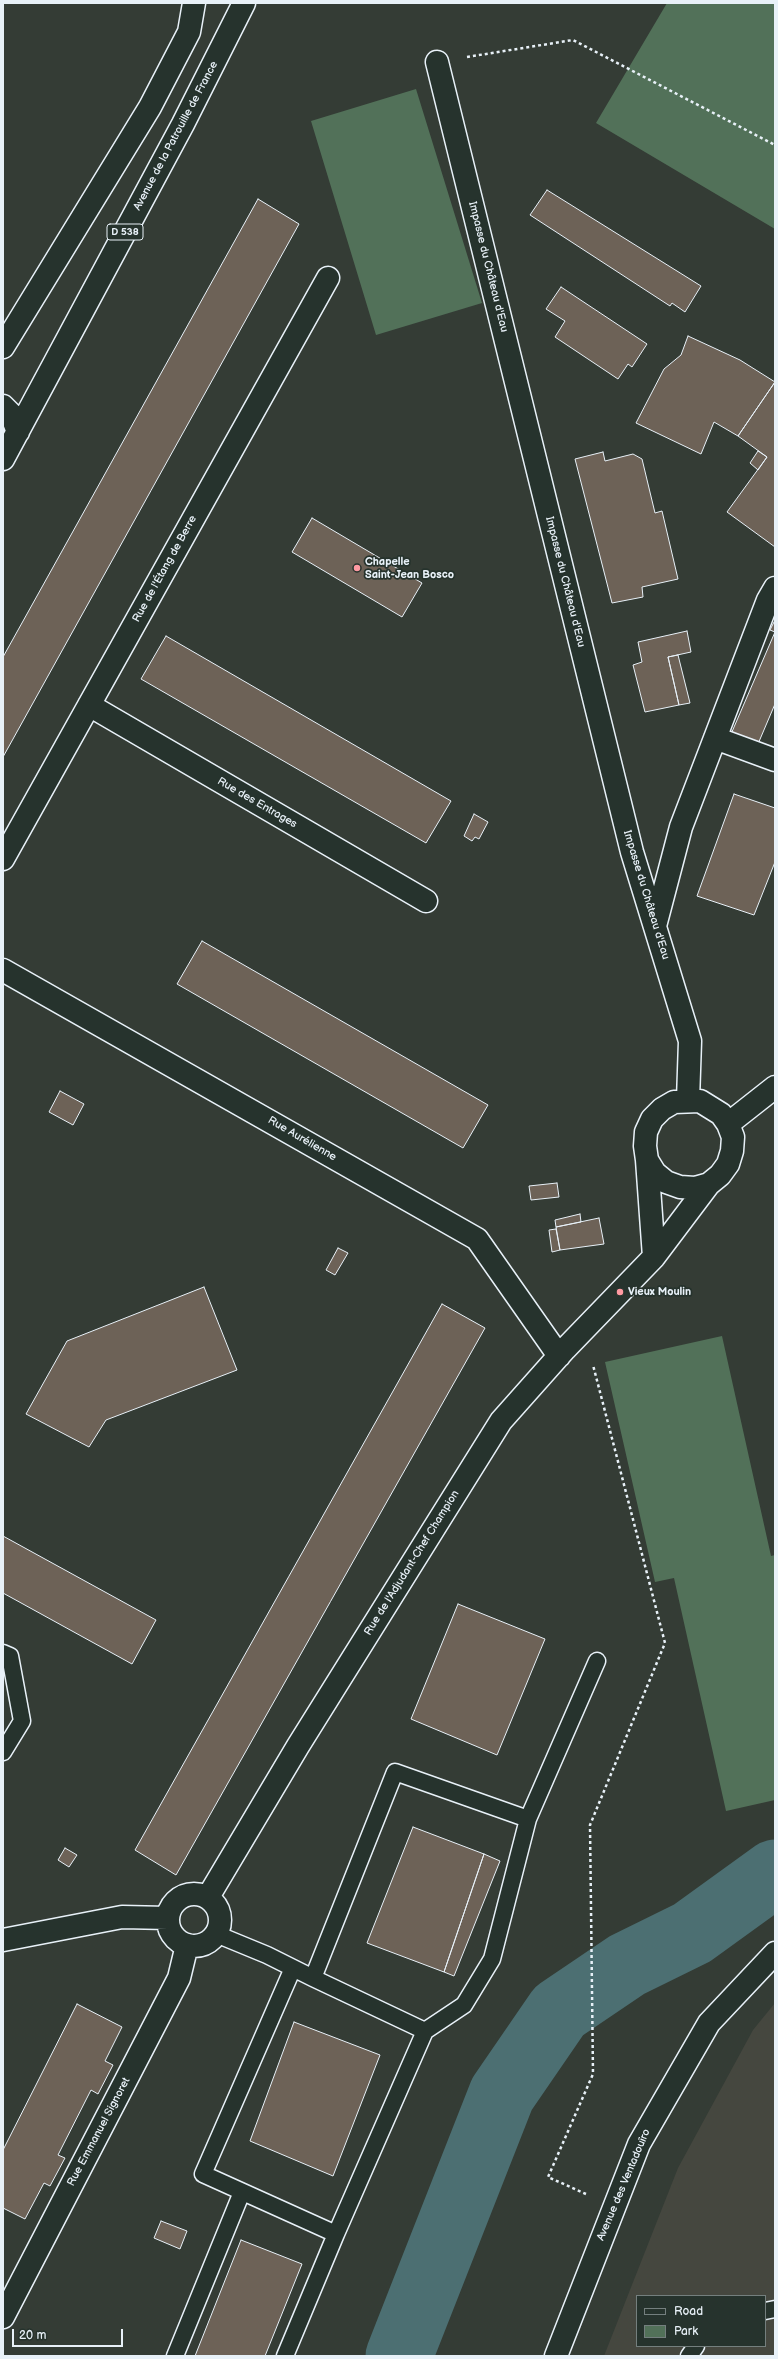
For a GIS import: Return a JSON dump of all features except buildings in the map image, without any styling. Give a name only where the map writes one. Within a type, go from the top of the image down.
[{"type":"street","points":[[3,347],[150,107],[189,32],[194,3]]},
{"type":"street","name":"Avenue de la Patrouille de France","points":[[3,459],[183,124],[244,3]]},
{"type":"street","name":"Impasse du Château d'Eau","points":[[437,62],[632,852],[690,1041],[688,1100]]},
{"type":"street","name":"Rue de l'Étang de Berre","points":[[3,859],[328,278]]},
{"type":"street","points":[[3,406],[12,414],[18,432]]},
{"type":"street","points":[[655,926],[681,827],[768,600],[775,588]]},
{"type":"street","name":"Rue des Entrages","points":[[89,705],[426,900]]},
{"type":"street","points":[[715,738],[775,760]]},
{"type":"street","name":"Rue Aurélienne","points":[[3,970],[476,1239],[558,1356]]},
{"type":"street","points":[[728,1124],[775,1087]]},
{"type":"street","points":[[647,1160],[655,1173],[666,1182],[680,1187],[695,1188],[709,1184],[720,1175],[728,1164],[732,1151],[733,1137],[728,1124],[721,1114],[712,1106],[700,1101],[688,1100],[674,1102],[662,1109],[652,1119],[645,1139],[654,1257]]},
{"type":"street","name":"Rue de l'Adjudant-Chef Champion","points":[[208,1897],[298,1746],[500,1421],[558,1356],[654,1257],[709,1184]]},
{"type":"street","points":[[201,1894],[208,1897],[218,1910],[220,1926],[216,1934],[204,1944],[187,1945],[173,1935],[168,1918],[173,1904],[185,1895],[201,1894]]},
{"type":"street","points":[[3,1940],[122,1917],[168,1918]]},
{"type":"street","name":"Rue Emmanuel Signoret","points":[[3,2317],[180,1978],[187,1945]]},
{"type":"street","name":"Avenue des Ventadouïro","points":[[556,2356],[639,2144],[710,2022],[775,1953]]},
{"type":"lane","points":[[3,1653],[10,1656],[22,1721],[3,1752]]},
{"type":"lane","points":[[285,2356],[336,2234],[425,2030],[464,2005],[492,1959],[528,1820],[597,1662]]},
{"type":"lane","points":[[312,1978],[395,1772],[528,1820]]},
{"type":"lane","points":[[216,1934],[293,1968],[425,2030]]},
{"type":"lane","points":[[293,1968],[203,2174],[336,2234]]},
{"type":"lane","points":[[175,2356],[242,2192]]},
{"type":"lane","points":[[689,2356],[695,2347]]},
{"type":"path","points":[[437,62],[573,40],[775,145]]},
{"type":"path","points":[[584,1330],[665,1643],[590,1825],[593,2074],[548,2177],[614,2207]]},
{"type":"shaded area","points":[[775,2003],[775,2356],[604,2356],[678,2168],[753,2030]]},
{"type":"green space","points":[[667,3],[775,3],[775,229],[596,123]]},
{"type":"green space","points":[[416,89],[482,303],[376,335],[311,121]]},
{"type":"green space","points":[[722,1336],[771,1556],[775,1555],[775,1800],[726,1811],[674,1578],[655,1582],[605,1362]]},
{"type":"waterway","points":[[399,2356],[502,2094],[559,2011],[627,1965],[692,1933],[775,1873]]},
{"type":"place","name":"Chapelle Saint-Jean Bosco","points":[[357,568]]},
{"type":"place","name":"Vieux Moulin","points":[[620,1292]]}]
